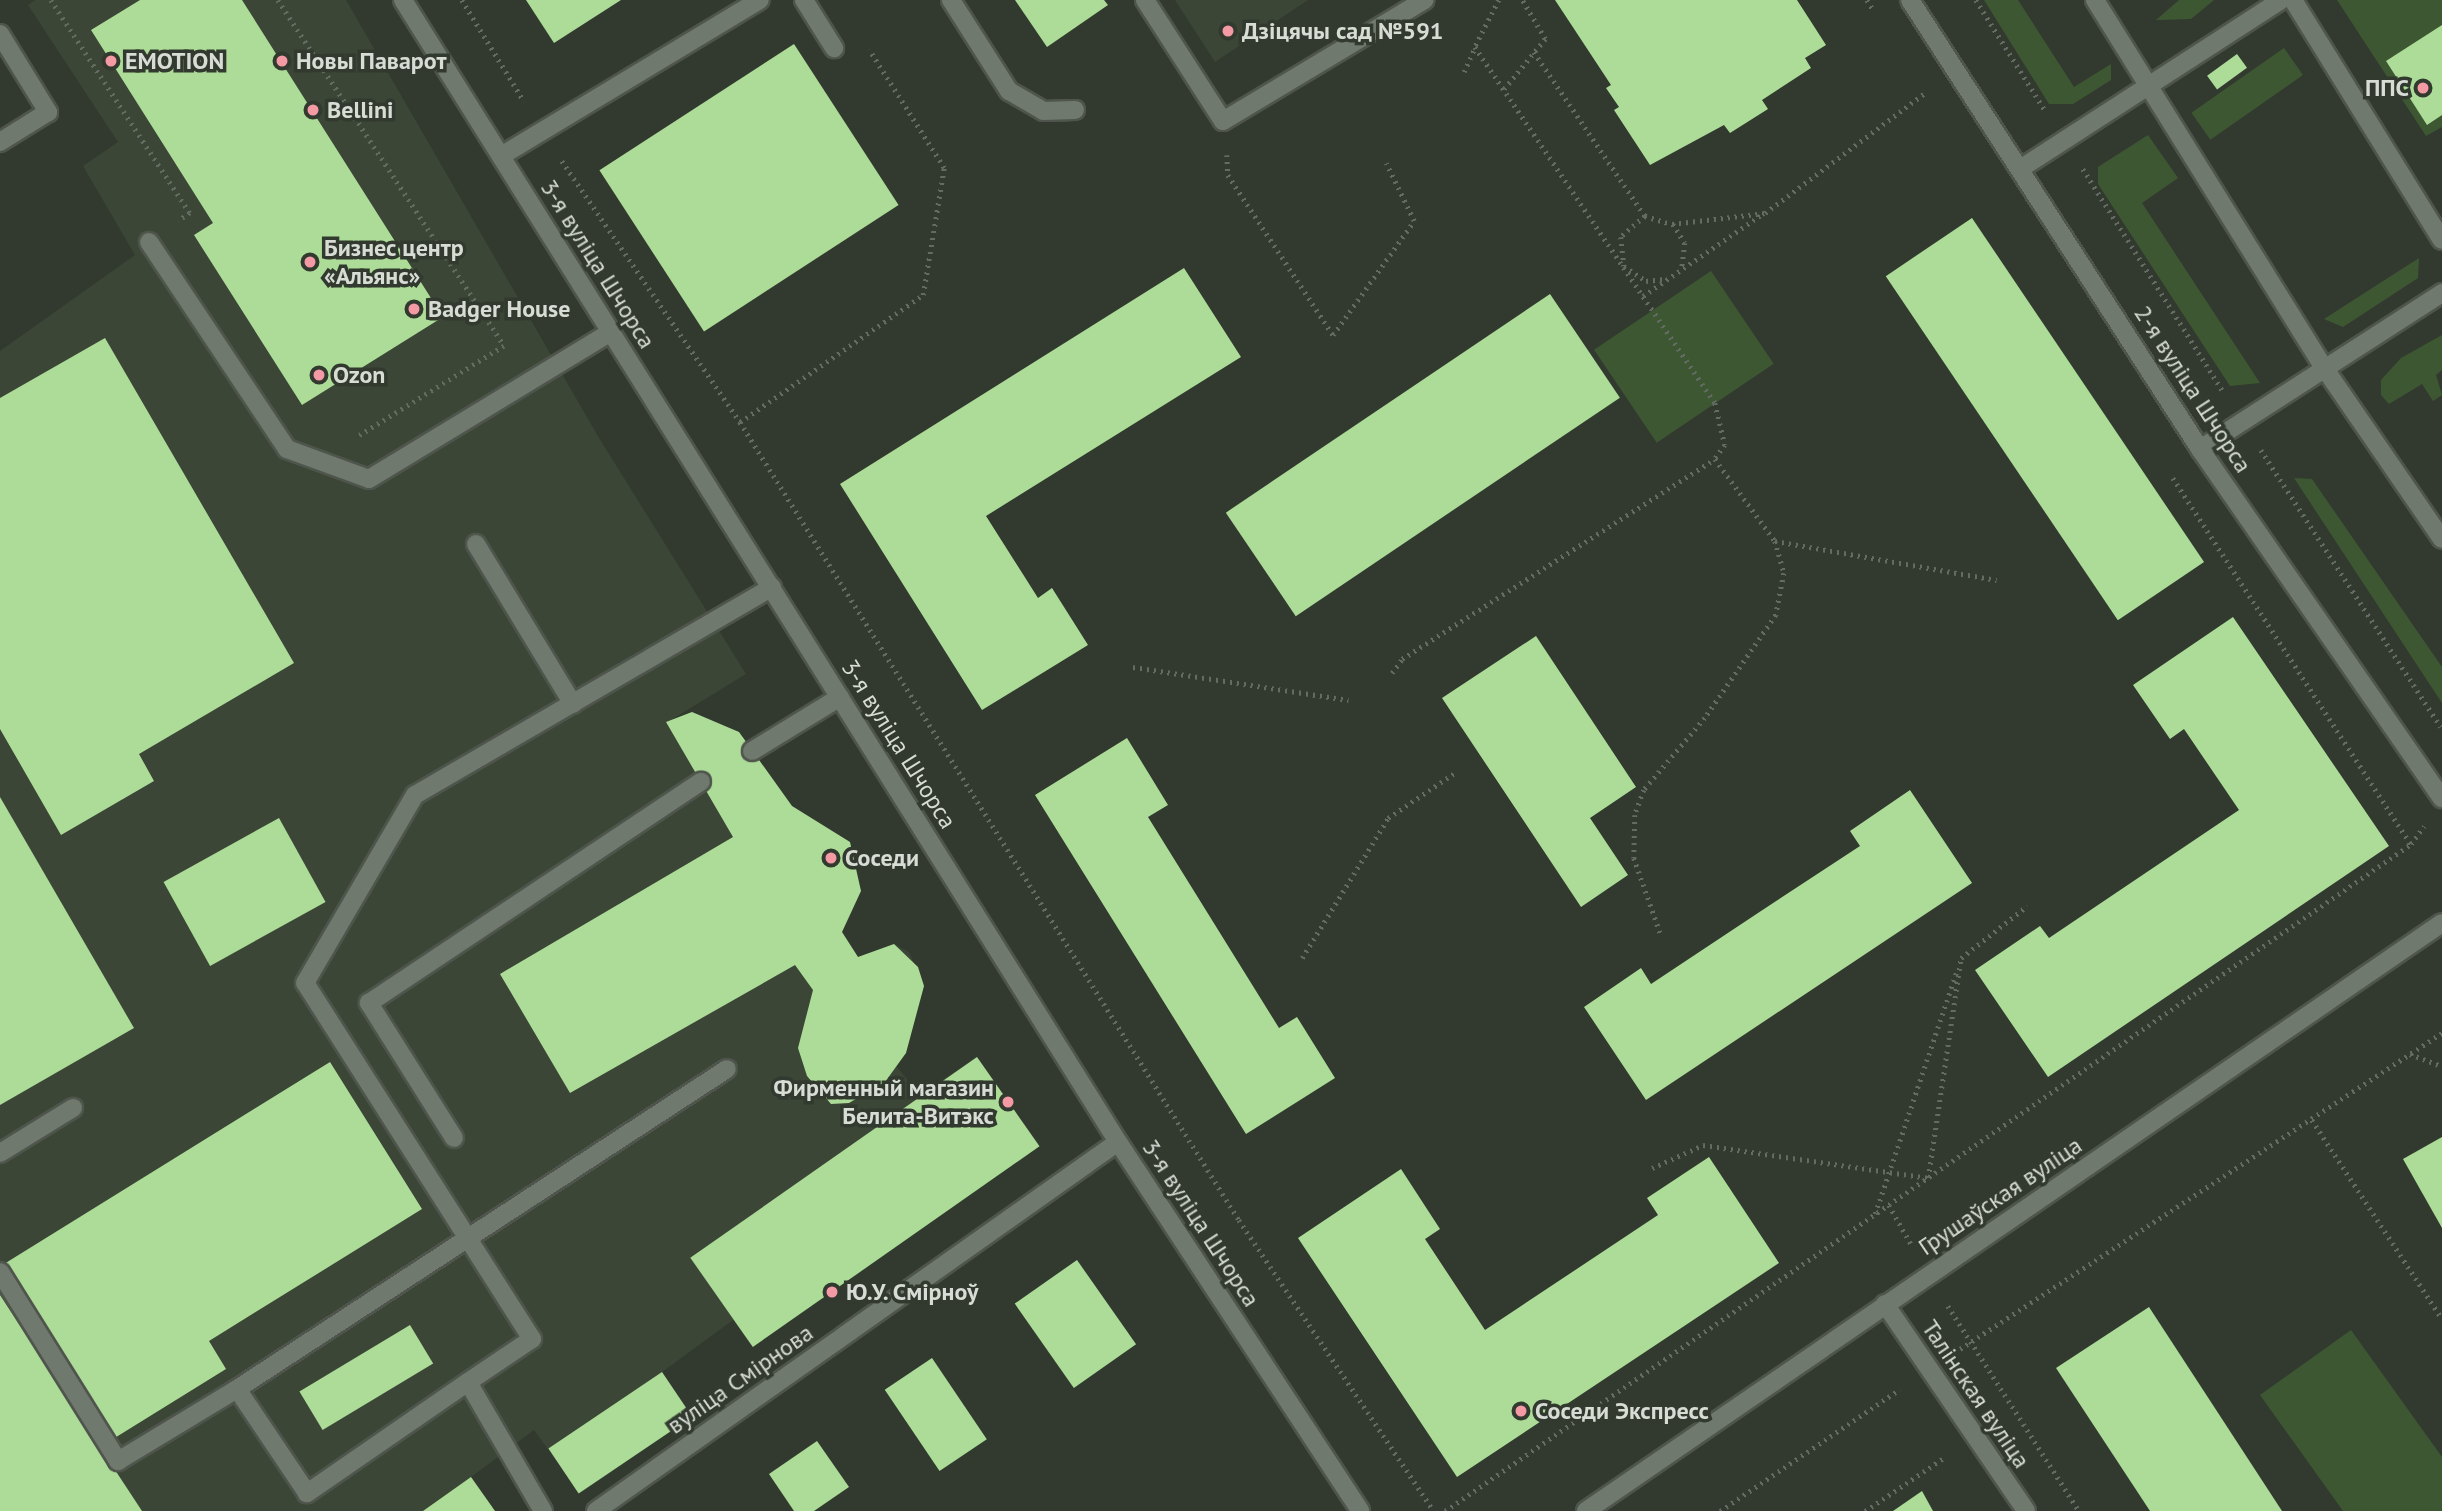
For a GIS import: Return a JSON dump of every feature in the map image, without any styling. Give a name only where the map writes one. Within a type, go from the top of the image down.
[{"type":"street","name":"3-я вуліца Шчорса","points":[[403,0],[1118,1142],[1360,1511]]},
{"type":"street","points":[[501,156],[760,0]]},
{"type":"street","points":[[804,0],[834,48]]},
{"type":"street","points":[[951,0],[1009,91],[1043,111],[1075,110]]},
{"type":"street","points":[[1145,0],[1223,121],[1424,0]]},
{"type":"street","name":"2-я вуліца Шчорса","points":[[1910,0],[2023,167],[2200,449],[2442,798]]},
{"type":"street","points":[[2095,0],[2325,369],[2442,539]]},
{"type":"street","points":[[2023,167],[2281,0]]},
{"type":"street","points":[[2293,0],[2442,240]]},
{"type":"street","points":[[0,34],[48,112],[0,142]]},
{"type":"street","points":[[149,242],[287,449],[369,479],[611,332]]},
{"type":"street","points":[[2200,449],[2442,293]]},
{"type":"street","points":[[476,544],[573,704]]},
{"type":"street","points":[[237,1389],[307,1493],[532,1339],[305,983],[415,794],[772,587]]},
{"type":"street","points":[[752,751],[840,696]]},
{"type":"street","points":[[454,1138],[369,1003],[701,782]]},
{"type":"street","name":"Грушаўская вуліца","points":[[1586,1511],[2442,923]]},
{"type":"street","points":[[0,1272],[118,1461],[237,1389],[468,1241],[727,1069]]},
{"type":"street","points":[[0,1153],[73,1108]]},
{"type":"street","name":"вуліца Смірнова","points":[[596,1511],[1118,1142]]},
{"type":"street","name":"Талінская вуліца","points":[[1885,1304],[2026,1511]]},
{"type":"street","points":[[468,1382],[543,1511]]},
{"type":"path","points":[[51,0],[190,213],[173,224]]},
{"type":"path","points":[[278,0],[504,346],[354,439],[342,436]]},
{"type":"path","points":[[462,0],[542,131],[740,422],[1238,1220],[1434,1511]]},
{"type":"path","points":[[1464,72],[1499,0]]},
{"type":"path","points":[[1504,89],[1545,39],[1522,0]]},
{"type":"path","points":[[1976,0],[2241,421],[2442,729]]},
{"type":"path","points":[[740,422],[923,295],[944,168],[866,45]]},
{"type":"path","points":[[1392,673],[1402,659],[1715,459],[1725,445],[1715,403],[1475,47]]},
{"type":"path","points":[[1534,52],[1645,216],[1672,224],[1765,213]]},
{"type":"path","points":[[1643,296],[1765,213],[1926,92]]},
{"type":"path","points":[[1223,121],[1228,175],[1333,335],[1414,221],[1385,163]]},
{"type":"path","points":[[1624,266],[1621,236],[1645,216]]},
{"type":"path","points":[[1672,224],[1685,243],[1682,269]]},
{"type":"path","points":[[1624,266],[1646,281],[1668,279]]},
{"type":"path","points":[[1661,935],[1634,858],[1635,815],[1644,790],[1705,718],[1776,615],[1784,573],[1775,541],[1715,459]]},
{"type":"path","points":[[1775,541],[1997,580]]},
{"type":"path","points":[[1133,667],[1348,700]]},
{"type":"path","points":[[1303,958],[1388,818],[1456,772]]},
{"type":"path","points":[[1445,1511],[2411,844],[2432,820]]},
{"type":"path","points":[[1875,1214],[1961,958],[2027,906]]},
{"type":"path","points":[[1928,1178],[1961,958]]},
{"type":"path","points":[[1720,1511],[1971,1340],[2442,1033]]},
{"type":"path","points":[[2410,1054],[2442,1066]]},
{"type":"path","points":[[2312,1120],[2442,1319]]},
{"type":"path","points":[[1652,1168],[1703,1145],[1928,1178]]},
{"type":"path","points":[[1971,1340],[2079,1511]]},
{"type":"path","points":[[1865,1511],[1958,1448]]},
{"type":"shaded area","points":[[35,0],[346,0],[599,438],[746,674],[671,720],[692,712],[739,732],[792,806],[850,842],[861,891],[842,932],[858,957],[894,944],[909,952],[924,986],[897,1067],[920,1095],[977,1057],[1039,1147],[751,1344],[733,1320],[662,1372],[692,1417],[580,1493],[534,1430],[471,1477],[495,1511],[0,1511],[0,351],[135,255],[83,166],[118,142],[28,5]]},
{"type":"shaded area","name":"Дзіцячы сад №591","points":[[1175,0],[1308,0],[1215,62]]},
{"type":"green space","points":[[1984,0],[2018,0],[2074,87],[2111,64],[2111,80],[2073,104],[2049,104]]},
{"type":"green space","points":[[2179,0],[2214,0],[2191,19],[2156,20]]},
{"type":"green space","points":[[2337,0],[2442,0],[2442,127],[2426,136]]},
{"type":"green space","points":[[2284,48],[2303,75],[2210,140],[2191,113]]},
{"type":"green space","points":[[2148,135],[2178,178],[2142,203],[2260,383],[2230,386],[2098,184],[2098,167]]},
{"type":"green space","points":[[2419,258],[2418,278],[2343,327],[2324,319]]},
{"type":"green space","points":[[1711,271],[1774,364],[1657,443],[1594,350]]},
{"type":"green space","points":[[2442,335],[2442,370],[2436,375],[2442,395],[2433,401],[2422,384],[2389,404],[2381,395],[2381,380],[2401,358]]},
{"type":"green space","points":[[2294,478],[2312,479],[2442,667],[2442,703]]},
{"type":"green space","points":[[2351,1330],[2442,1457],[2442,1511],[2343,1511],[2260,1395]]},
{"type":"building","points":[[140,0],[242,0],[443,317],[302,405],[194,235],[213,223],[91,30]]},
{"type":"building","points":[[526,0],[621,0],[554,43]]},
{"type":"building","points":[[1015,0],[1104,0],[1108,5],[1047,47]]},
{"type":"building","points":[[1555,0],[1797,0],[1826,45],[1805,58],[1811,68],[1762,100],[1768,109],[1730,133],[1724,125],[1650,165],[1614,110],[1619,107],[1606,88],[1611,85]]},
{"type":"building","name":"ППС","points":[[2442,25],[2442,115],[2427,125],[2386,61]]},
{"type":"building","points":[[794,44],[899,205],[704,331],[599,170]]},
{"type":"building","points":[[2237,54],[2247,68],[2217,90],[2207,76]]},
{"type":"building","points":[[1972,218],[2204,562],[2118,620],[1886,276]]},
{"type":"building","points":[[1184,268],[1241,357],[986,516],[1038,598],[1052,588],[1088,645],[982,710],[840,484]]},
{"type":"building","points":[[1550,294],[1620,398],[1296,616],[1226,513]]},
{"type":"building","points":[[105,338],[294,663],[139,754],[154,781],[61,835],[0,729],[0,398]]},
{"type":"building","points":[[2233,617],[2389,846],[2048,1077],[1975,970],[2040,926],[2049,938],[2239,810],[2184,729],[2170,739],[2133,685]]},
{"type":"building","points":[[1536,636],[1636,787],[1590,818],[1628,875],[1581,907],[1442,698]]},
{"type":"building","points":[[692,712],[739,732],[792,806],[850,842],[861,891],[842,932],[858,957],[894,944],[918,967],[924,986],[906,1053],[885,1082],[849,1103],[831,1104],[807,1076],[798,1048],[813,990],[795,965],[570,1093],[500,974],[733,837],[666,722]]},
{"type":"building","points":[[1127,738],[1168,805],[1148,817],[1279,1028],[1297,1017],[1335,1078],[1246,1134],[1035,795]]},
{"type":"building","points":[[1910,790],[1972,883],[1646,1100],[1584,1007],[1641,968],[1651,984],[1860,846],[1850,831]]},
{"type":"building","points":[[0,797],[134,1028],[0,1105]]},
{"type":"building","points":[[279,818],[326,902],[210,966],[164,882]]},
{"type":"building","points":[[977,1057],[1040,1146],[753,1347],[690,1258]]},
{"type":"building","points":[[330,1062],[422,1209],[209,1341],[226,1369],[113,1439],[4,1264]]},
{"type":"building","points":[[2442,1137],[2442,1228],[2403,1159]]},
{"type":"building","points":[[1709,1157],[1779,1263],[1457,1477],[1298,1238],[1401,1169],[1440,1229],[1425,1239],[1485,1330],[1658,1215],[1647,1198]]},
{"type":"building","points":[[1077,1260],[1136,1344],[1074,1388],[1015,1304]]},
{"type":"building","points":[[0,1295],[142,1511],[0,1511]]},
{"type":"building","points":[[2149,1307],[2282,1511],[2150,1511],[2056,1368]]},
{"type":"building","points":[[410,1325],[433,1364],[323,1430],[299,1391]]},
{"type":"building","points":[[932,1358],[987,1439],[940,1471],[885,1390]]},
{"type":"building","points":[[662,1372],[692,1417],[579,1493],[548,1449]]},
{"type":"building","points":[[817,1441],[849,1487],[814,1511],[794,1511],[769,1474]]},
{"type":"building","points":[[471,1477],[495,1511],[423,1511]]},
{"type":"building","points":[[1922,1491],[1933,1511],[1893,1511]]},
{"type":"place","name":"Дзіцячы сад №591","points":[[1228,31]]},
{"type":"place","name":"EMOTION","points":[[111,61]]},
{"type":"place","name":"Новы Паварот","points":[[282,61]]},
{"type":"place","name":"ППС","points":[[2423,88]]},
{"type":"place","name":"Bellini","points":[[313,110]]},
{"type":"place","name":"Бизнес центр «Альянс»","points":[[310,262]]},
{"type":"place","name":"Badger House","points":[[414,309]]},
{"type":"place","name":"Ozon","points":[[319,375]]},
{"type":"place","name":"Соседи","points":[[831,858]]},
{"type":"place","name":"Фирменный магазин Белита-Витэкс","points":[[1008,1102]]},
{"type":"place","name":"Ю.У. Смірноў","points":[[832,1292]]},
{"type":"place","name":"Соседи Экспресс","points":[[1521,1411]]}]
